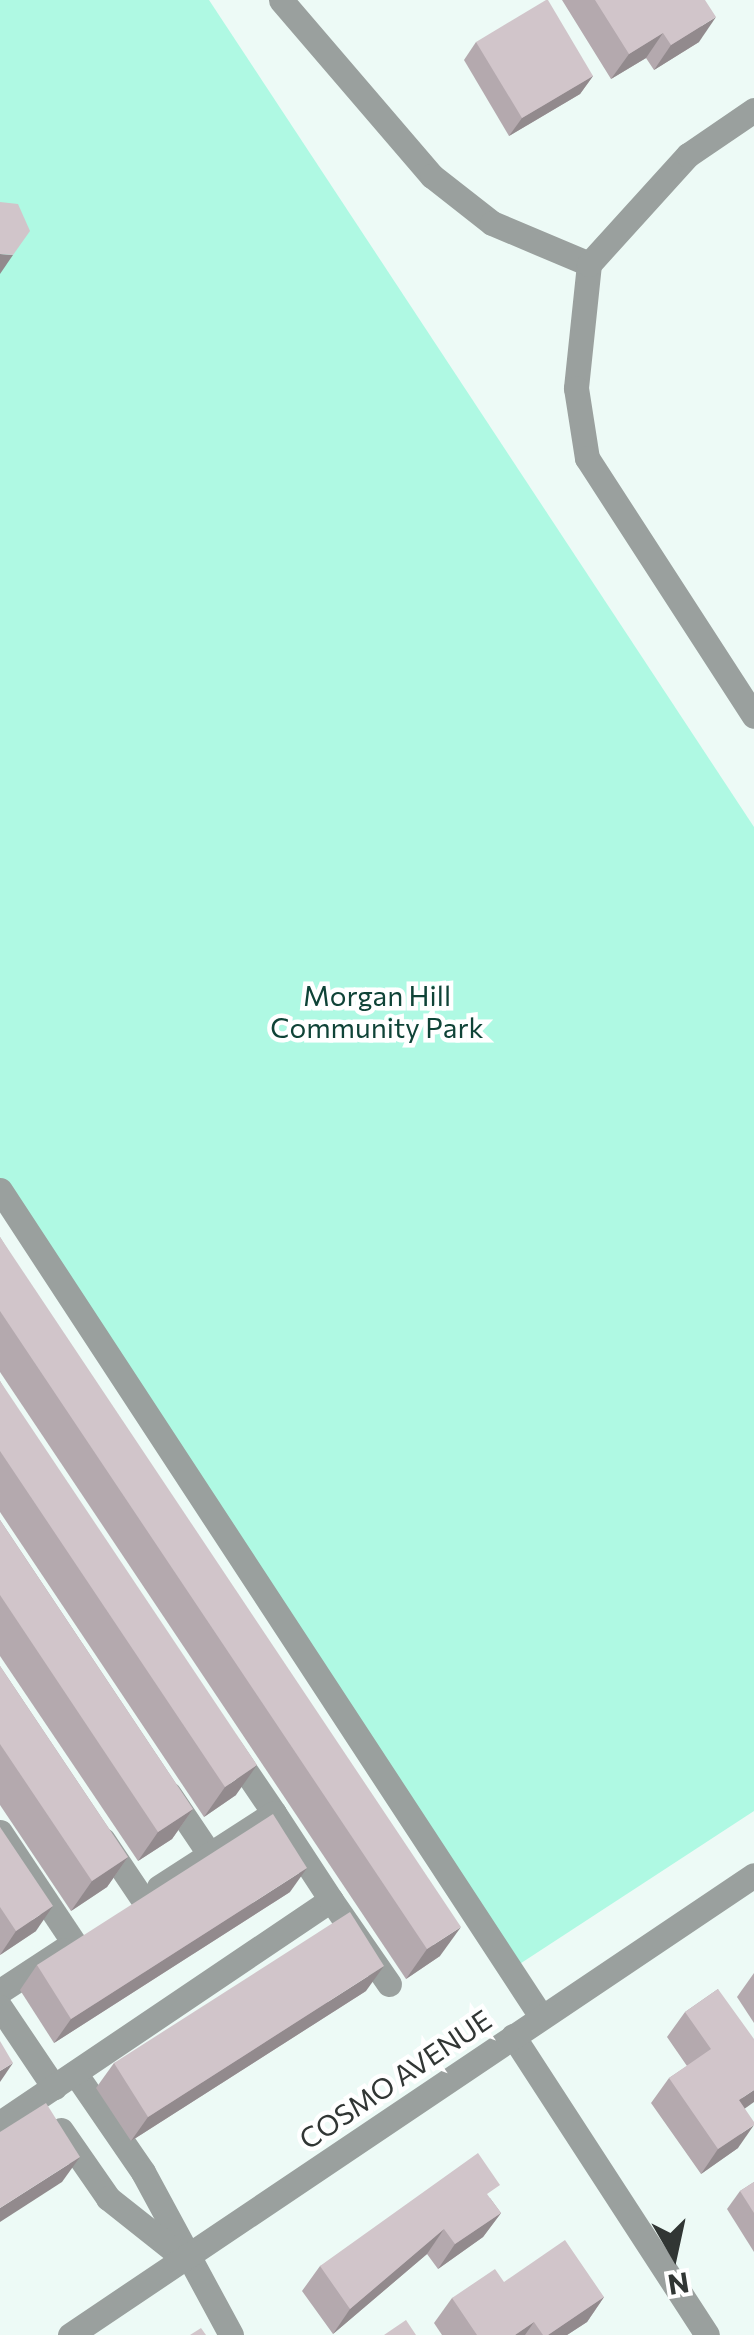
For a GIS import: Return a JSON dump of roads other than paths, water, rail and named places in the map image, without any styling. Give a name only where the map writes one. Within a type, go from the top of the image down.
[{"type":"street","points":[[281,0],[432,176],[492,223],[589,264]]},
{"type":"street","points":[[752,708],[587,458],[576,388],[589,264],[688,155],[754,110]]},
{"type":"street","points":[[0,1190],[540,2015]]},
{"type":"street","points":[[219,1731],[389,1984]]},
{"type":"street","points":[[155,1772],[210,1854]]},
{"type":"street","points":[[184,2258],[108,2198],[56,2086],[1,1992],[274,1813]]},
{"type":"street","points":[[88,1816],[142,1898]]},
{"type":"street","points":[[0,1832],[74,1943]]},
{"type":"street","name":"COSMO AVENUE","points":[[70,2335],[540,2015],[754,1875]]},
{"type":"street","points":[[0,2122],[330,1900]]},
{"type":"street","points":[[513,2036],[708,2335]]},
{"type":"street","points":[[56,2086],[143,2172],[184,2258],[231,2335]]},
{"type":"park label","name":"Morgan Hill Community Park","points":[[377,1011]]}]
